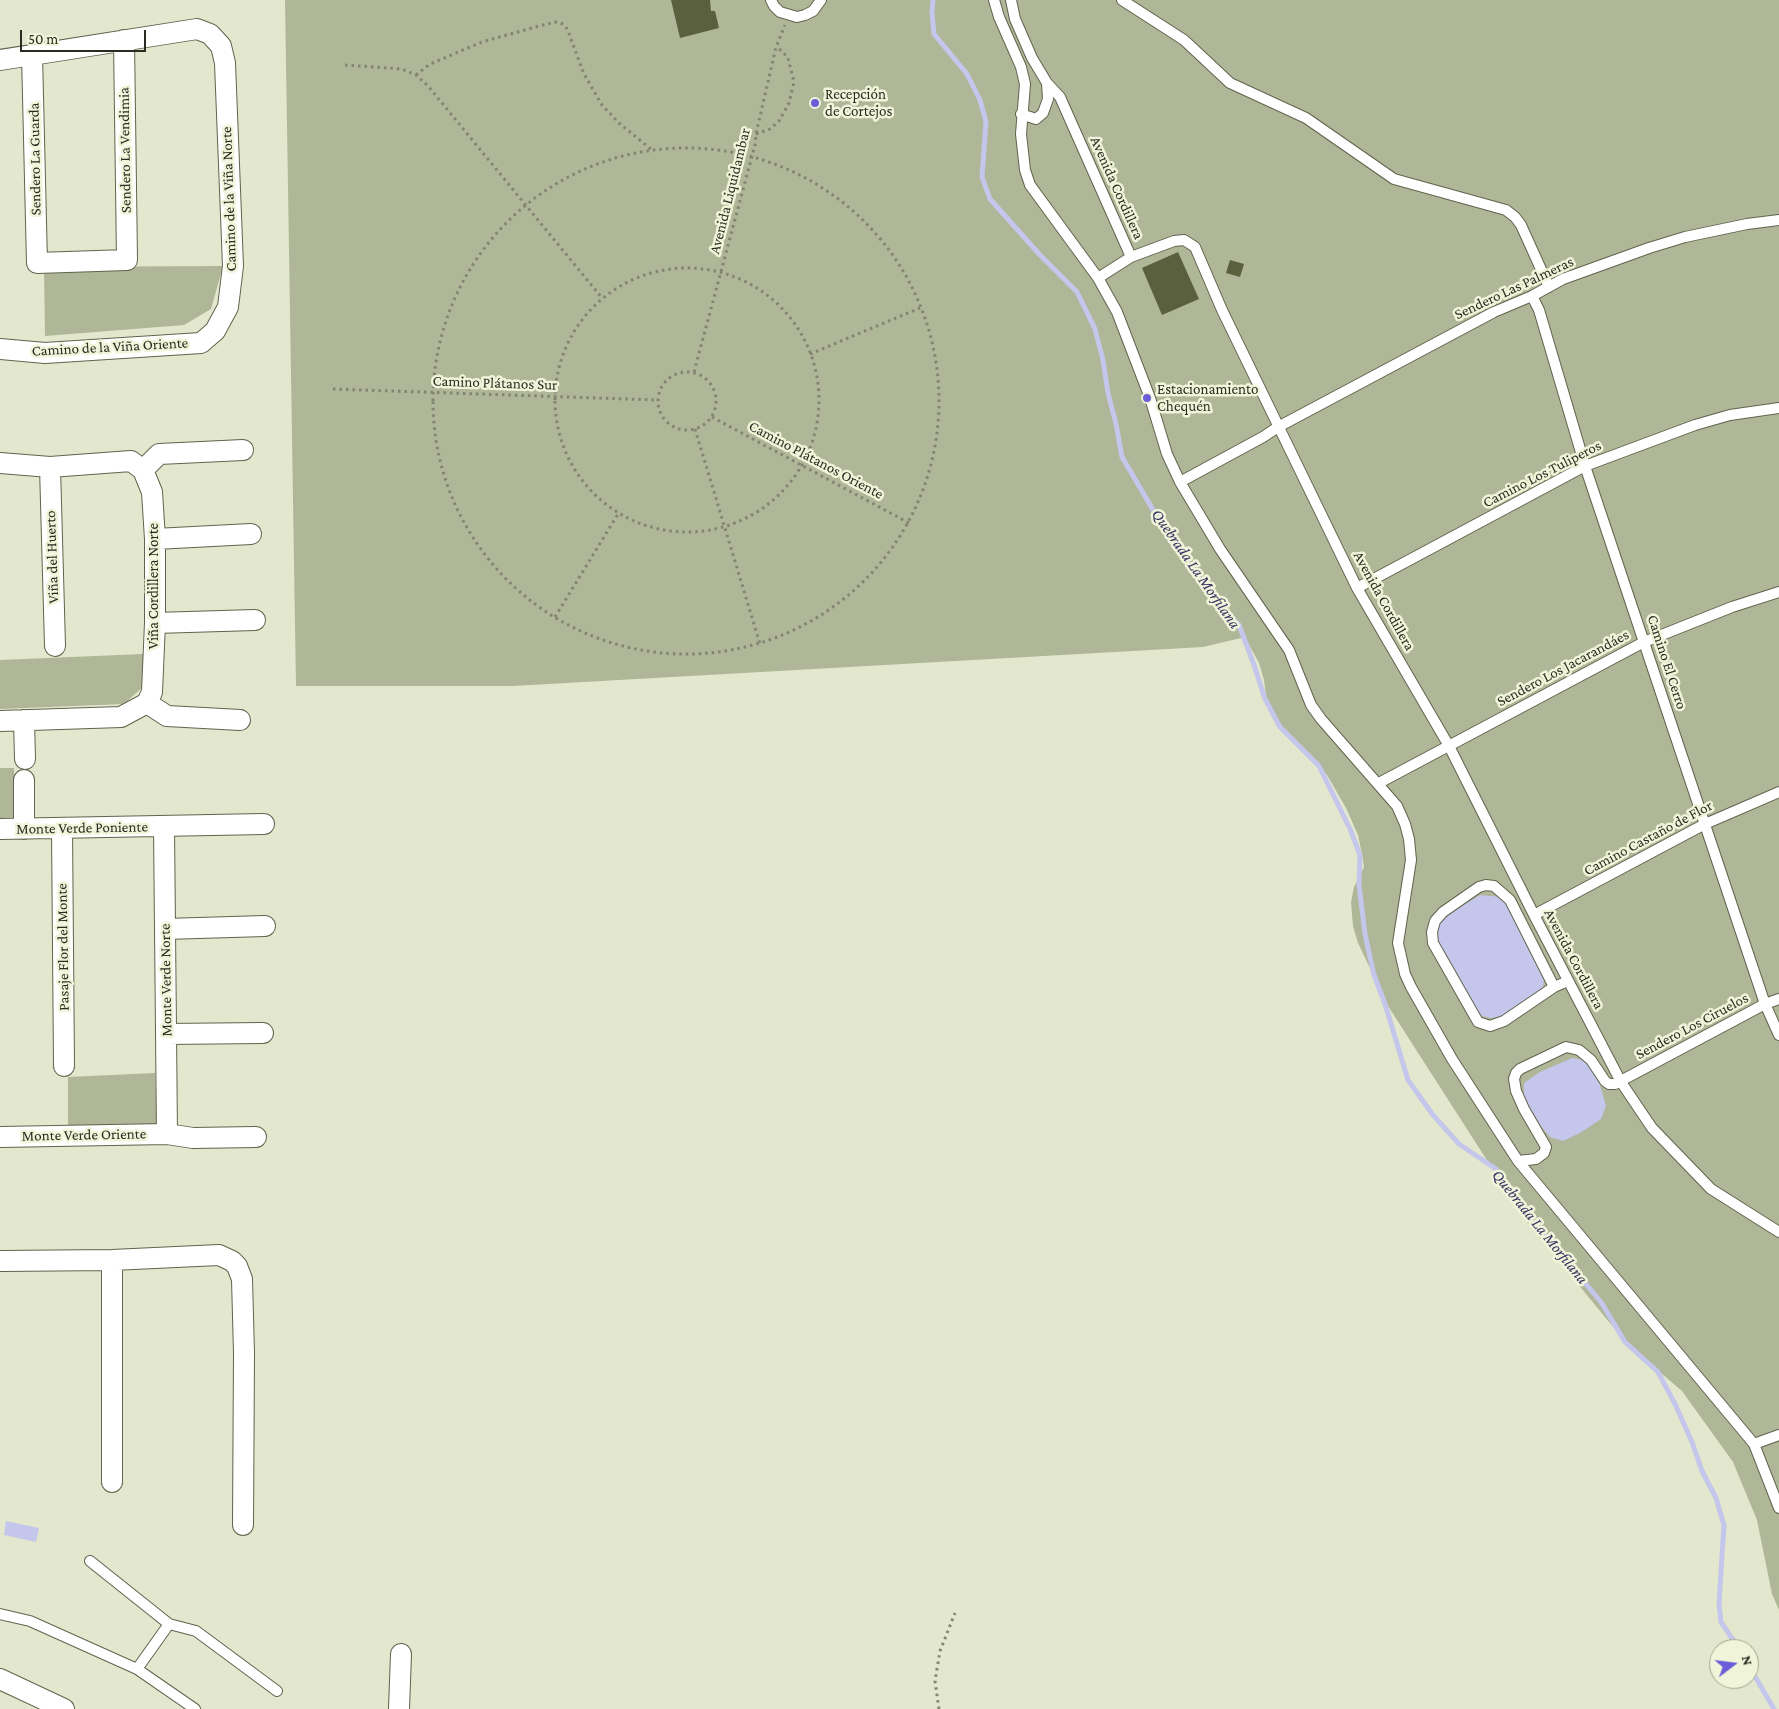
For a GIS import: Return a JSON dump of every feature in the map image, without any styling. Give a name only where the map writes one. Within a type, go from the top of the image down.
[{"type":"street","name":"Camino de la Viña Norte","points":[[0,60],[197,29],[216,39],[224,54],[225,63],[233,266],[228,307],[215,331]]},
{"type":"street","name":"Sendero La Vendimia","points":[[37,263],[127,260],[124,40]]},
{"type":"street","name":"Sendero La Guarda","points":[[32,55],[37,263]]},
{"type":"street","name":"Camino de la Viña Oriente","points":[[0,349],[45,353],[201,343],[215,331]]},
{"type":"street","points":[[0,463],[50,467],[131,461],[143,470],[158,454],[243,450]]},
{"type":"street","name":"Viña del Huerto","points":[[50,467],[54,646]]},
{"type":"street","name":"Viña Cordillera Norte","points":[[143,470],[152,492],[155,539],[152,692],[147,703]]},
{"type":"street","points":[[155,539],[251,534]]},
{"type":"street","points":[[154,623],[255,620]]},
{"type":"street","points":[[0,721],[121,717],[147,703],[167,716],[240,720]]},
{"type":"street","points":[[24,720],[25,759]]},
{"type":"street","points":[[24,780],[24,829]]},
{"type":"street","name":"Monte Verde Poniente","points":[[0,829],[264,824]]},
{"type":"street","name":"Monte Verde Norte","points":[[164,826],[167,1134]]},
{"type":"street","name":"Pasaje Flor del Monte","points":[[62,828],[64,1066]]},
{"type":"street","points":[[165,929],[265,926]]},
{"type":"street","points":[[166,1034],[263,1033]]},
{"type":"street","name":"Monte Verde Oriente","points":[[0,1138],[167,1134],[193,1138],[256,1137]]},
{"type":"street","points":[[0,1261],[112,1260],[219,1255],[232,1261],[242,1278],[244,1353],[243,1525]]},
{"type":"street","points":[[112,1260],[112,1482]]},
{"type":"street","points":[[399,1709],[401,1654]]},
{"type":"street","points":[[0,1679],[64,1709]]},
{"type":"lane","points":[[771,0],[780,12],[797,17],[813,11],[821,0]]},
{"type":"lane","points":[[994,0],[999,17],[1021,67],[1025,84],[1021,114],[1021,134],[1025,170],[1030,185],[1098,278],[1117,312],[1150,398],[1161,438],[1180,482],[1220,548],[1289,650],[1311,705],[1397,806],[1409,838],[1411,860],[1398,943],[1405,974],[1452,1059],[1518,1161],[1754,1444],[1779,1508]]},
{"type":"lane","name":"Avenida Cordillera","points":[[1011,0],[1018,26],[1032,58],[1047,82],[1060,97],[1132,257],[1174,241],[1184,240],[1195,247],[1222,310],[1358,588],[1449,746],[1621,1082],[1652,1128],[1711,1189],[1779,1232]]},
{"type":"lane","points":[[1122,0],[1173,32],[1230,83],[1306,118],[1394,179],[1506,210],[1521,225],[1549,287]]},
{"type":"lane","points":[[1021,114],[1036,119],[1043,113],[1048,99],[1047,82]]},
{"type":"lane","name":"Sendero Las Palmeras","points":[[1180,482],[1278,427],[1494,312],[1532,296],[1563,279],[1676,240],[1747,224],[1779,220]]},
{"type":"lane","points":[[1098,278],[1132,257]]},
{"type":"lane","name":"Camino El Cerro","points":[[1532,296],[1539,310],[1549,341],[1585,466],[1765,1004],[1779,1035]]},
{"type":"lane","name":"Camino Los Tuliperos","points":[[1358,588],[1585,466],[1695,425],[1730,415],[1779,408]]},
{"type":"lane","name":"Sendero Los Jacarandáes","points":[[1379,784],[1644,642],[1732,607],[1779,592]]},
{"type":"lane","name":"Camino Castaño de Flor","points":[[1534,915],[1705,824],[1779,792]]},
{"type":"lane","points":[[1554,987],[1510,900],[1494,886],[1486,885],[1480,887],[1443,912],[1435,921],[1432,932],[1433,943],[1478,1022],[1490,1026],[1504,1020],[1554,987],[1568,981]]},
{"type":"lane","name":"Sendero Los Ciruelos","points":[[1621,1082],[1765,1004],[1779,999]]},
{"type":"lane","points":[[1518,1161],[1536,1158],[1544,1153],[1546,1147],[1516,1091],[1514,1079],[1520,1069],[1566,1047],[1579,1050],[1592,1060],[1605,1081],[1610,1084],[1621,1082]]},
{"type":"lane","points":[[1754,1444],[1779,1435]]},
{"type":"lane","points":[[90,1561],[168,1624],[196,1631],[277,1691]]},
{"type":"lane","points":[[0,1614],[30,1621],[137,1669],[195,1709]]},
{"type":"lane","points":[[137,1669],[168,1624]]},
{"type":"path","name":"Avenida Liquidambar","points":[[694,372],[752,156],[776,48],[788,15]]},
{"type":"path","points":[[416,75],[430,64],[482,42],[555,22],[566,27],[584,74],[599,101],[619,123],[652,150]]},
{"type":"path","points":[[756,134],[770,129],[779,121],[788,103],[794,82],[788,58],[782,50],[776,48]]},
{"type":"path","points":[[345,65],[402,69],[416,75],[428,86],[602,298]]},
{"type":"path","points":[[690,147],[752,156],[780,166],[831,194],[854,213],[874,234],[893,257],[908,282],[928,331],[935,363],[938,403],[937,427],[927,474],[909,523],[870,574],[837,604],[799,627],[760,644],[706,653],[671,654],[653,652],[602,640],[555,617],[527,597],[506,578],[480,547],[462,517],[451,492],[439,453],[436,432],[434,392],[435,371],[440,342],[456,295],[465,277],[487,244],[514,215],[551,186],[574,173],[607,160],[652,150],[690,147]]},
{"type":"path","points":[[677,268],[697,268],[721,272],[742,280],[764,293],[783,310],[799,330],[810,354],[816,376],[817,423],[811,446],[802,465],[774,499],[758,512],[724,527],[698,532],[656,529],[618,514],[595,496],[578,475],[564,450],[557,424],[554,396],[558,369],[568,342],[582,318],[602,298],[631,280],[656,271],[677,268]]},
{"type":"path","points":[[810,354],[920,308]]},
{"type":"path","points":[[685,371],[694,372],[710,382],[714,390],[716,399],[712,417],[705,424],[695,429],[678,429],[670,425],[663,418],[659,409],[659,391],[669,377],[685,371]]},
{"type":"path","name":"Camino Plátanos Sur","points":[[332,389],[658,400]]},
{"type":"path","name":"Camino Plátanos Oriente","points":[[712,417],[909,523]]},
{"type":"path","points":[[695,429],[760,644]]},
{"type":"path","points":[[555,617],[618,514]]},
{"type":"path","points":[[939,1709],[935,1680],[940,1650],[955,1613]]},
{"type":"green space","points":[[285,0],[1779,0],[1779,1610],[1772,1594],[1757,1520],[1733,1462],[1682,1391],[1628,1345],[1526,1221],[1388,1006],[1358,943],[1353,926],[1351,902],[1354,887],[1364,867],[1358,835],[1346,808],[1327,775],[1314,758],[1282,731],[1274,718],[1267,704],[1264,680],[1259,663],[1247,641],[1241,638],[1203,647],[513,686],[296,686]]},
{"type":"green space","points":[[223,266],[211,309],[184,325],[45,336],[44,267]]},
{"type":"green space","points":[[143,654],[145,685],[124,704],[0,709],[0,660]]},
{"type":"green space","points":[[0,768],[14,768],[15,819],[0,819]]},
{"type":"green space","points":[[155,1073],[157,1126],[68,1129],[68,1077]]},
{"type":"water","points":[[1480,895],[1502,897],[1535,956],[1544,978],[1543,987],[1532,1001],[1507,1016],[1491,1018],[1478,1015],[1439,945],[1434,930],[1441,919]]},
{"type":"water","points":[[1572,1058],[1585,1060],[1600,1085],[1606,1106],[1601,1119],[1580,1133],[1563,1141],[1550,1137],[1540,1125],[1524,1097],[1524,1083],[1540,1072]]},
{"type":"water","points":[[6,1521],[39,1528],[36,1542],[4,1535]]},
{"type":"building","points":[[671,0],[710,0],[711,11],[715,11],[719,28],[680,38]]},
{"type":"building","points":[[1178,252],[1199,299],[1162,315],[1142,268]]},
{"type":"building","points":[[1230,260],[1244,264],[1240,277],[1226,273]]},
{"type":"waterway","name":"Quebrada La Morfilana","points":[[933,0],[934,34],[967,74],[980,100],[986,122],[982,177],[990,199],[1040,255],[1077,292],[1095,329],[1122,457],[1166,532],[1203,585],[1239,625],[1265,699],[1280,727],[1319,766],[1350,829],[1360,855],[1359,885],[1365,934],[1374,975],[1385,1004],[1408,1080],[1433,1115],[1459,1144],[1496,1169],[1532,1220],[1601,1302],[1625,1342],[1658,1372],[1675,1404],[1692,1442],[1702,1471],[1716,1498],[1724,1525],[1719,1603],[1721,1622],[1732,1639]]},
{"type":"waterway","name":"Quebrada La Morfilana","points":[[1759,1683],[1774,1709]]},
{"type":"place","name":"Recepción de Cortejos","points":[[815,103]]},
{"type":"place","name":"Estacionamiento Chequén","points":[[1147,398]]}]
